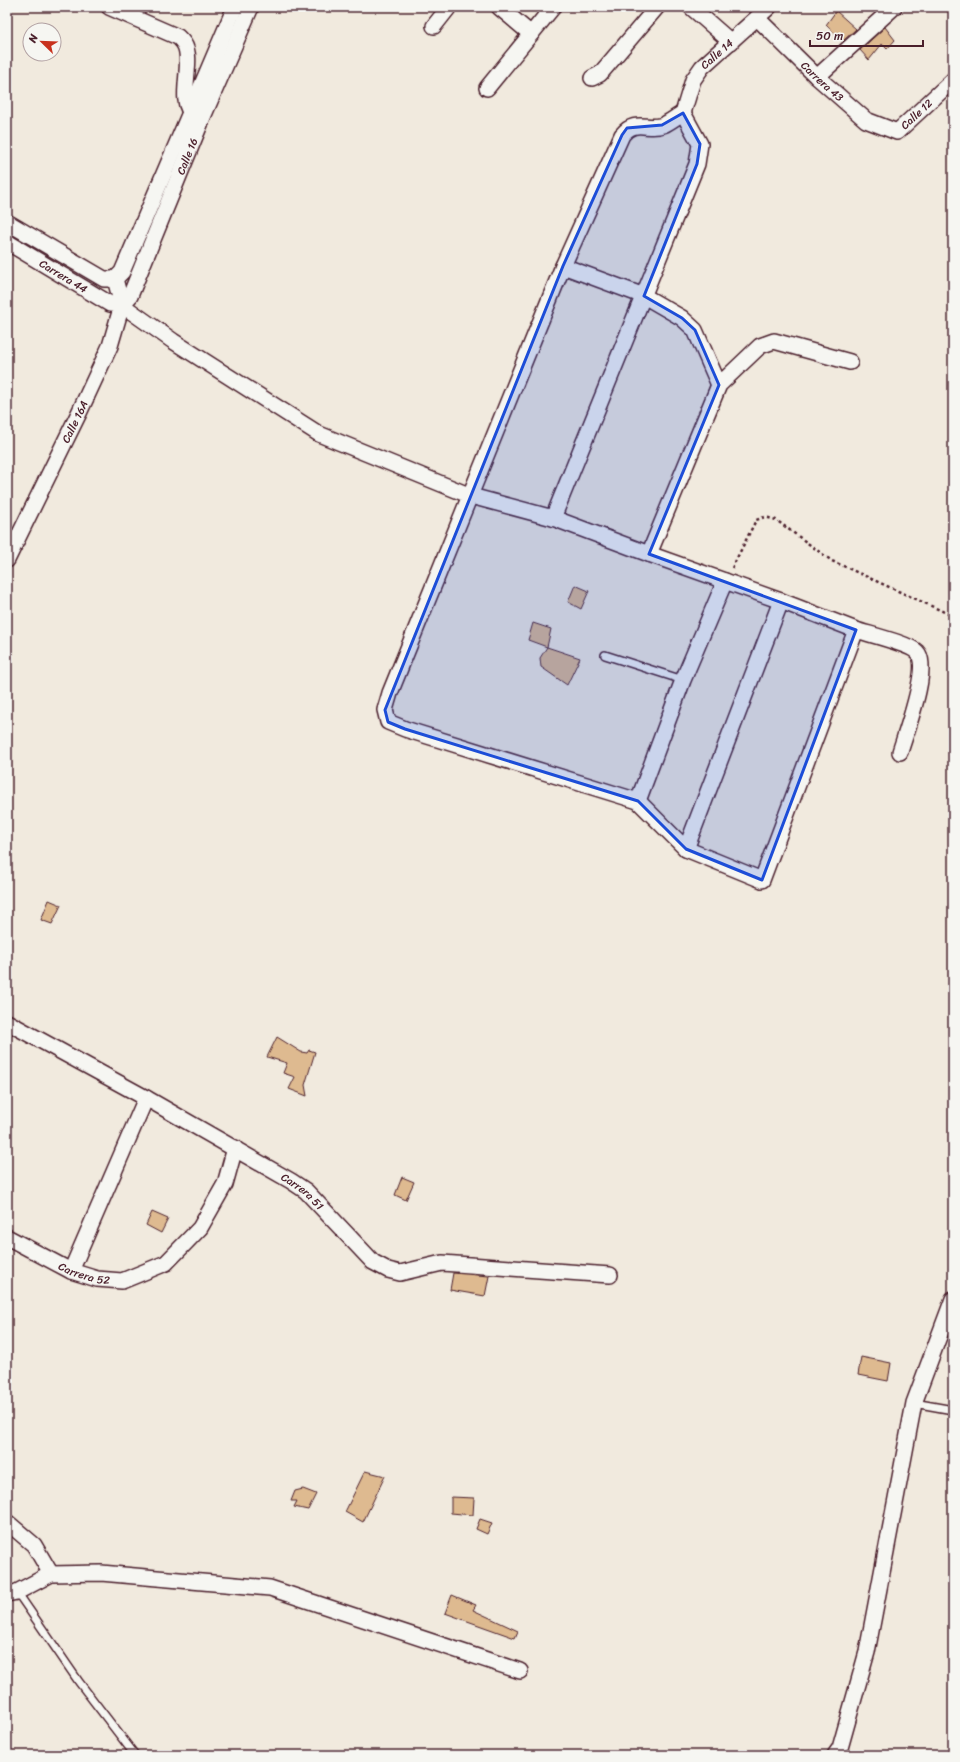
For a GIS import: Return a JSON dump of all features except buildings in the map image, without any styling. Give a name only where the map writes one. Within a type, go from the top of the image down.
[{"type":"street","points":[[109,7],[178,37],[185,44],[188,56],[186,103],[197,114]]},
{"type":"street","name":"Calle 16","points":[[122,305],[130,296],[235,7]]},
{"type":"street","name":"Calle 16","points":[[115,279],[122,272],[197,114],[251,7]]},
{"type":"street","points":[[434,26],[449,7]]},
{"type":"street","points":[[499,7],[531,34]]},
{"type":"street","points":[[487,88],[553,7]]},
{"type":"street","points":[[592,78],[600,74],[657,7]]},
{"type":"street","points":[[691,7],[731,42]]},
{"type":"street","name":"Calle 14","points":[[683,112],[693,80],[702,67],[769,7]]},
{"type":"street","points":[[817,77],[894,7]]},
{"type":"street","name":"Carrera 43","points":[[756,18],[817,77],[866,120],[897,132]]},
{"type":"street","name":"Calle 12","points":[[897,132],[953,80]]},
{"type":"street","points":[[553,518],[697,164],[700,144],[683,112],[662,125],[635,126],[627,128],[622,135],[563,266],[390,693],[385,710],[388,722],[405,729],[638,801],[686,849],[762,880],[856,630]]},
{"type":"street","name":"Carrera 44","points":[[7,222],[104,279],[115,279]]},
{"type":"street","name":"Carrera 44","points":[[7,242],[110,304],[122,305]]},
{"type":"street","points":[[563,266],[644,296],[682,318],[694,330],[719,385]]},
{"type":"street","points":[[115,279],[122,305],[173,341],[319,434],[471,496],[553,518],[648,554],[781,600],[856,630],[906,646],[917,652],[922,664],[921,681],[900,752]]},
{"type":"street","name":"Calle 16A","points":[[7,560],[79,413],[106,353],[122,305]]},
{"type":"street","points":[[648,554],[719,385],[760,346],[774,341],[850,362]]},
{"type":"street","points":[[638,801],[683,680],[725,581]]},
{"type":"street","points":[[686,849],[781,600]]},
{"type":"street","name":"Carrera 51","points":[[7,1022],[146,1098],[306,1191],[373,1262],[388,1270],[400,1273],[442,1263],[610,1275]]},
{"type":"street","points":[[71,1271],[146,1098]]},
{"type":"street","name":"Carrera 52","points":[[7,1237],[71,1271],[97,1279],[122,1281],[166,1263],[200,1228],[225,1184],[234,1148]]},
{"type":"street","points":[[835,1755],[840,1748],[867,1652],[914,1403],[953,1299]]},
{"type":"street","points":[[7,1522],[34,1545],[51,1574]]},
{"type":"street","points":[[12,1593],[51,1574],[101,1573],[270,1588],[520,1671]]},
{"type":"lane","points":[[605,655],[683,680]]},
{"type":"lane","points":[[914,1403],[953,1410]]},
{"type":"lane","points":[[12,1593],[135,1755]]},
{"type":"path","points":[[725,581],[756,520],[765,517],[776,520],[832,561],[951,615],[953,618]]},
{"type":"highlighted area","points":[[683,113],[700,144],[697,164],[644,296],[682,318],[695,330],[719,385],[649,554],[856,630],[762,880],[686,849],[638,801],[405,729],[388,722],[385,710],[563,266],[622,135],[627,128],[662,125]]}]
